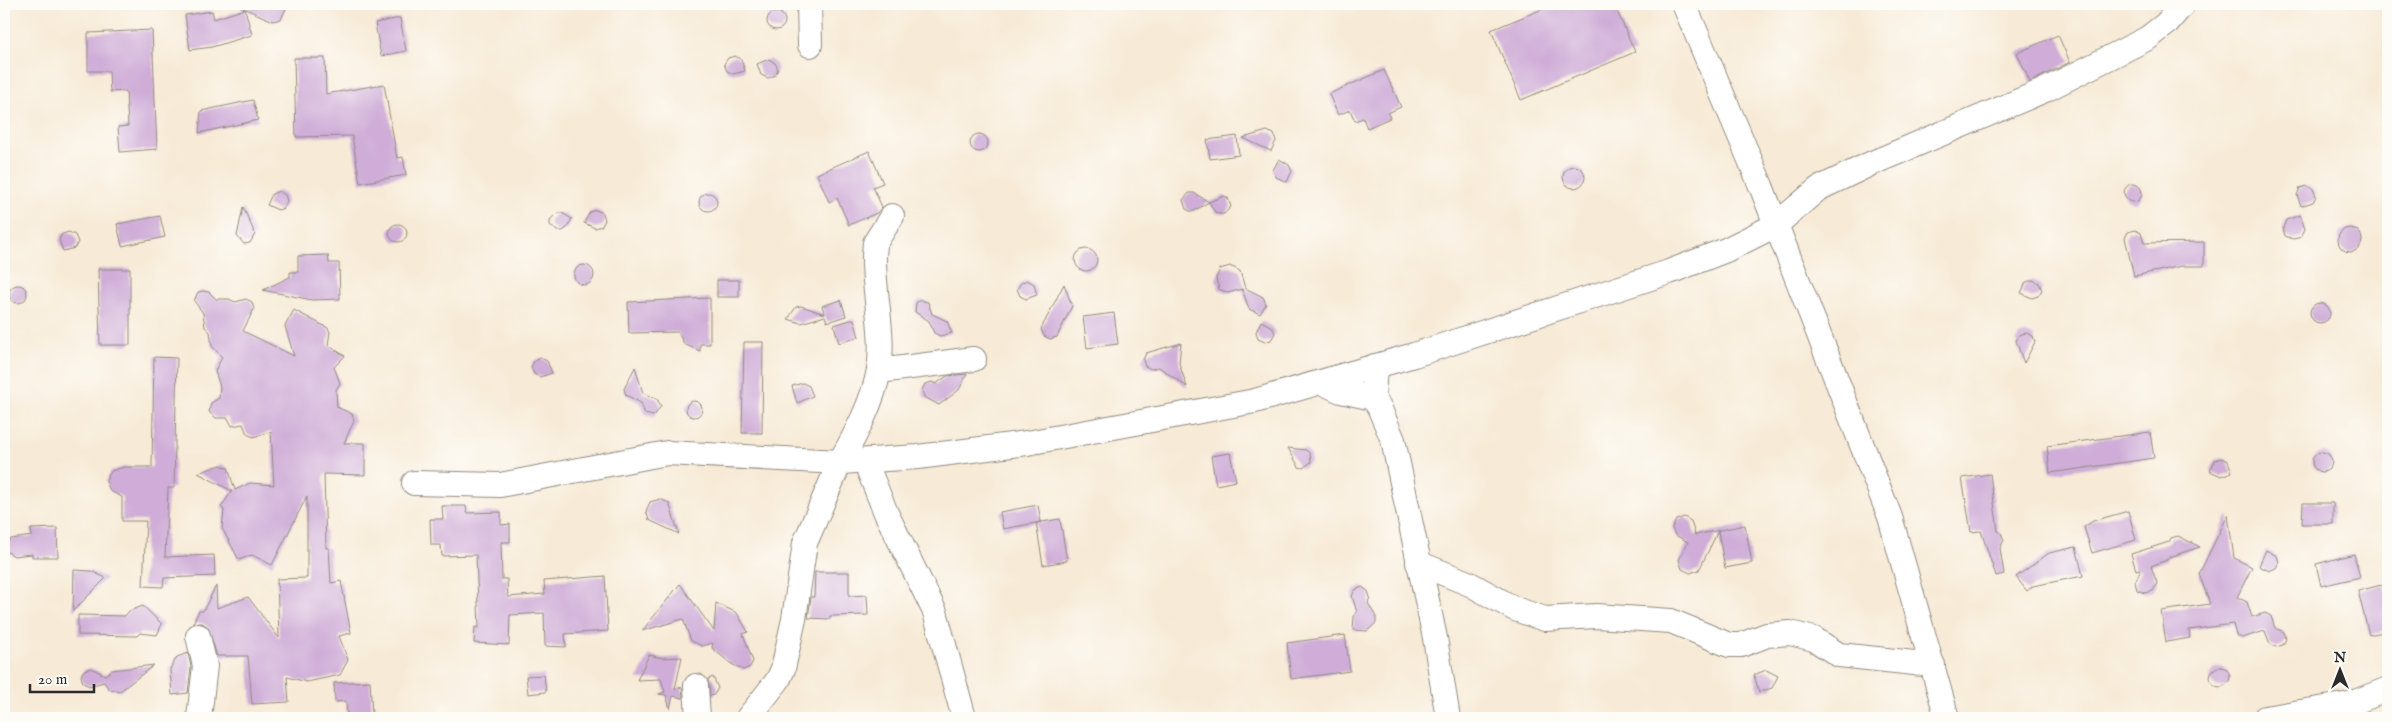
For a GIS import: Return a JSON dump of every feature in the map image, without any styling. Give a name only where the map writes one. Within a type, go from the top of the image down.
[{"type":"street","points":[[809,4],[810,45]]},
{"type":"street","points":[[1684,4],[1744,144],[1890,517],[1934,665],[1947,718]]},
{"type":"street","points":[[414,483],[500,485],[667,452],[840,462],[918,457],[1027,443],[1246,403],[1375,366],[1669,272],[1726,250],[1776,226],[1818,189],[1870,164],[2045,90],[2148,38],[2166,24],[2183,4]]},
{"type":"street","points":[[748,718],[773,686],[783,669],[794,619],[805,543],[840,462],[858,432],[879,371],[878,314],[874,274],[875,243],[892,216]]},
{"type":"street","points":[[879,371],[974,359]]},
{"type":"street","points":[[1375,366],[1373,398],[1379,407],[1393,440],[1435,638],[1448,718]]},
{"type":"street","points":[[1321,382],[1340,390],[1373,398]]},
{"type":"street","points":[[858,432],[870,461],[886,513],[935,612],[964,718]]},
{"type":"street","points":[[1418,562],[1470,584],[1515,609],[1545,619],[1596,616],[1671,621],[1730,644],[1742,644],[1767,635],[1790,633],[1814,639],[1839,655],[1934,665]]},
{"type":"street","points":[[198,636],[205,666],[199,718]]},
{"type":"street","points":[[696,686],[698,718]]},
{"type":"street","points":[[2265,718],[2350,704],[2388,689]]},
{"type":"building","points":[[234,4],[288,4],[281,19],[273,21]]},
{"type":"building","points":[[1555,4],[1614,4],[1635,52],[1521,100],[1491,30]]},
{"type":"building","points":[[245,9],[252,35],[212,47],[190,50],[185,15],[212,11],[214,19]]},
{"type":"building","points":[[776,12],[782,15],[785,21],[782,27],[776,30],[770,27],[767,21],[770,15]]},
{"type":"building","points":[[400,18],[406,51],[381,56],[375,23]]},
{"type":"building","points":[[152,30],[157,149],[120,152],[118,127],[128,126],[126,91],[110,92],[109,71],[88,71],[88,33]]},
{"type":"building","points":[[2058,35],[2070,62],[2030,82],[2017,53]]},
{"type":"building","points":[[735,56],[741,59],[745,71],[733,74],[727,71],[724,64],[728,58]]},
{"type":"building","points":[[294,58],[325,58],[326,94],[384,84],[397,158],[403,157],[406,175],[360,183],[352,136],[296,137]]},
{"type":"building","points":[[769,59],[775,63],[778,69],[774,76],[768,78],[761,75],[757,64]]},
{"type":"building","points":[[1384,70],[1401,107],[1388,113],[1390,118],[1367,128],[1363,118],[1355,121],[1350,110],[1338,115],[1329,94]]},
{"type":"building","points":[[253,100],[258,120],[199,133],[201,111]]},
{"type":"building","points":[[1267,131],[1274,134],[1276,141],[1271,151],[1243,138]]},
{"type":"building","points":[[979,134],[985,137],[988,143],[985,149],[979,152],[973,149],[970,143],[973,137]]},
{"type":"building","points":[[1237,136],[1239,155],[1210,159],[1207,140]]},
{"type":"building","points":[[869,151],[883,183],[873,187],[882,207],[877,213],[849,225],[837,198],[829,202],[817,174]]},
{"type":"building","points":[[1279,159],[1289,165],[1292,171],[1287,182],[1276,177],[1273,170]]},
{"type":"building","points":[[1574,166],[1582,169],[1585,177],[1582,185],[1574,188],[1566,185],[1563,177],[1566,169]]},
{"type":"building","points":[[2133,184],[2139,187],[2142,193],[2139,199],[2133,202],[2127,199],[2124,193],[2127,187]]},
{"type":"building","points":[[2307,186],[2313,189],[2316,196],[2313,202],[2301,206],[2297,195],[2300,188]]},
{"type":"building","points":[[279,191],[285,195],[287,201],[284,208],[278,210],[267,205],[272,194]]},
{"type":"building","points":[[708,193],[714,196],[717,202],[714,208],[708,211],[702,208],[699,202],[702,196]]},
{"type":"building","points":[[1189,193],[1194,193],[1209,202],[1194,211],[1190,211],[1186,209],[1183,200]]},
{"type":"building","points":[[1224,196],[1228,198],[1231,207],[1224,214],[1219,214],[1215,212],[1209,202]]},
{"type":"building","points":[[243,207],[255,234],[250,243],[244,244],[237,236]]},
{"type":"building","points":[[596,210],[603,213],[605,220],[602,226],[595,228],[584,223],[590,212]]},
{"type":"building","points":[[557,213],[562,213],[572,219],[566,229],[562,231],[557,231],[550,225],[550,220]]},
{"type":"building","points":[[2300,215],[2305,229],[2301,237],[2293,239],[2285,236],[2283,228],[2286,220]]},
{"type":"building","points":[[160,216],[165,237],[122,246],[117,224]]},
{"type":"building","points":[[398,224],[404,227],[407,233],[404,239],[398,242],[392,239],[389,233],[392,227]]},
{"type":"building","points":[[2350,228],[2358,232],[2362,240],[2358,248],[2350,252],[2342,248],[2338,240],[2342,232]]},
{"type":"building","points":[[2135,230],[2141,233],[2144,243],[2204,242],[2204,266],[2182,266],[2134,276],[2125,238],[2128,232]]},
{"type":"building","points":[[69,232],[75,235],[78,242],[75,248],[63,251],[59,240],[62,234]]},
{"type":"building","points":[[1086,249],[1094,252],[1097,260],[1094,268],[1086,271],[1078,268],[1075,260],[1078,252]]},
{"type":"building","points":[[328,255],[329,263],[339,263],[340,299],[312,300],[263,290],[290,277],[290,272],[298,272],[298,256]]},
{"type":"building","points":[[584,265],[591,268],[594,275],[591,282],[584,285],[577,282],[574,275],[577,268]]},
{"type":"building","points":[[1230,266],[1240,271],[1245,288],[1263,297],[1266,304],[1260,314],[1249,309],[1242,289],[1228,293],[1219,289],[1216,279],[1220,269]]},
{"type":"building","points":[[98,269],[130,269],[130,345],[100,345]]},
{"type":"building","points":[[717,280],[739,280],[739,297],[717,297]]},
{"type":"building","points":[[1027,280],[1034,284],[1037,295],[1026,299],[1020,296],[1017,289],[1021,283]]},
{"type":"building","points":[[2033,280],[2039,283],[2042,290],[2038,296],[2032,298],[2021,293],[2026,282]]},
{"type":"building","points":[[1064,284],[1072,306],[1057,337],[1050,339],[1044,336],[1041,329]]},
{"type":"building","points":[[18,285],[24,288],[27,294],[24,300],[18,303],[12,300],[9,294],[12,288]]},
{"type":"building","points":[[198,292],[209,292],[216,299],[229,299],[235,302],[246,299],[252,302],[254,309],[243,331],[294,356],[285,326],[294,310],[328,328],[330,332],[328,345],[345,356],[334,367],[340,383],[336,390],[337,407],[352,414],[354,421],[344,443],[365,443],[365,475],[324,474],[326,548],[329,548],[331,583],[341,581],[351,633],[339,636],[348,660],[340,675],[307,682],[287,677],[289,702],[252,704],[248,656],[217,656],[208,627],[202,623],[193,623],[199,611],[203,611],[216,586],[217,608],[248,597],[279,638],[277,579],[307,578],[307,496],[272,565],[252,555],[239,560],[222,528],[224,510],[221,507],[232,491],[198,473],[221,465],[228,468],[235,490],[250,483],[274,485],[271,432],[253,437],[247,434],[243,424],[232,426],[228,418],[216,418],[209,412],[211,403],[219,398],[220,387],[215,371],[222,357],[212,346],[210,332],[205,327],[203,313],[194,301]]},
{"type":"building","points":[[710,298],[710,344],[700,344],[700,351],[684,344],[678,332],[629,333],[628,302]]},
{"type":"building","points":[[841,300],[846,316],[827,322],[825,316],[801,323],[788,319],[796,307],[801,306],[825,314],[822,306]]},
{"type":"building","points":[[920,300],[928,302],[932,314],[947,321],[952,333],[940,336],[934,333],[929,321],[915,312],[916,303]]},
{"type":"building","points":[[2320,303],[2327,306],[2330,313],[2327,320],[2320,323],[2313,320],[2310,313],[2313,306]]},
{"type":"building","points":[[1114,313],[1118,344],[1087,348],[1083,317]]},
{"type":"building","points":[[854,319],[859,337],[839,343],[834,325]]},
{"type":"building","points":[[1261,321],[1272,327],[1275,333],[1271,340],[1265,342],[1258,339],[1256,332]]},
{"type":"building","points":[[2026,333],[2033,336],[2035,342],[2024,363],[2016,341],[2019,335]]},
{"type":"building","points":[[744,342],[763,342],[762,433],[742,433]]},
{"type":"building","points":[[1181,343],[1179,363],[1187,387],[1159,367],[1151,369],[1145,366],[1143,360],[1146,353]]},
{"type":"building","points":[[154,357],[177,358],[174,488],[168,488],[165,557],[214,555],[215,576],[164,578],[163,587],[143,586],[146,521],[122,521],[122,497],[110,491],[106,481],[111,471],[124,467],[152,467]]},
{"type":"building","points":[[541,358],[547,361],[552,373],[540,377],[534,374],[531,367],[534,361]]},
{"type":"building","points":[[635,367],[643,393],[657,399],[661,406],[654,416],[645,414],[641,403],[626,395],[624,389]]},
{"type":"building","points":[[967,374],[959,390],[939,405],[924,397],[922,390],[925,384],[932,382],[936,384],[947,376]]},
{"type":"building","points":[[803,383],[809,386],[813,396],[797,403],[792,386]]},
{"type":"building","points":[[691,401],[697,401],[702,406],[700,415],[691,417],[686,412],[686,406]]},
{"type":"building","points":[[2150,432],[2154,458],[2050,473],[2047,446]]},
{"type":"building","points":[[1288,448],[1306,450],[1310,454],[1311,462],[1303,468],[1299,467]]},
{"type":"building","points":[[2322,452],[2329,455],[2332,462],[2329,469],[2322,472],[2315,469],[2312,462],[2315,455]]},
{"type":"building","points":[[1230,453],[1236,481],[1216,485],[1211,456]]},
{"type":"building","points":[[2222,458],[2228,461],[2232,472],[2221,476],[2210,471],[2215,460]]},
{"type":"building","points":[[1990,474],[1998,531],[2004,540],[2000,548],[2004,574],[1996,576],[1981,531],[1971,532],[1962,478]]},
{"type":"building","points":[[660,499],[669,503],[679,534],[649,520],[646,511],[650,502]]},
{"type":"building","points":[[2303,503],[2333,503],[2333,524],[2302,524]]},
{"type":"building","points":[[1038,505],[1041,522],[1003,529],[1000,512]]},
{"type":"building","points":[[442,506],[466,506],[467,513],[501,512],[501,525],[510,524],[510,542],[501,542],[502,579],[507,579],[508,597],[545,594],[544,581],[605,576],[608,631],[565,634],[566,647],[545,646],[544,613],[510,615],[509,645],[474,643],[475,627],[479,628],[476,555],[442,556],[441,545],[431,545],[430,519],[443,519]]},
{"type":"building","points":[[2128,511],[2136,540],[2092,553],[2084,527],[2093,521]]},
{"type":"building","points":[[2228,515],[2234,558],[2252,567],[2237,597],[2247,602],[2252,617],[2265,613],[2271,616],[2275,628],[2284,632],[2286,639],[2283,645],[2276,647],[2270,644],[2265,631],[2242,638],[2236,635],[2233,624],[2189,630],[2190,638],[2166,642],[2161,611],[2210,604],[2199,574]]},
{"type":"building","points":[[1684,517],[1691,521],[1695,535],[1745,525],[1752,563],[1725,568],[1718,531],[1699,570],[1690,573],[1682,569],[1679,560],[1688,542],[1675,535],[1672,528],[1676,520]]},
{"type":"building","points":[[1060,519],[1067,561],[1043,565],[1036,523]]},
{"type":"building","points":[[57,528],[58,557],[32,557],[32,554],[14,556],[6,551],[7,542],[11,539],[32,536],[31,529]]},
{"type":"building","points":[[2178,536],[2200,547],[2169,557],[2167,560],[2151,566],[2157,583],[2153,591],[2145,593],[2137,590],[2135,582],[2141,569],[2136,570],[2131,554],[2169,542],[2171,538]]},
{"type":"building","points":[[2076,547],[2083,576],[2033,586],[2027,591],[2016,577],[2049,553]]},
{"type":"building","points":[[2266,550],[2277,556],[2279,562],[2276,568],[2269,571],[2259,566]]},
{"type":"building","points":[[2354,554],[2360,577],[2321,586],[2316,564]]},
{"type":"building","points":[[74,570],[91,571],[106,578],[73,611]]},
{"type":"building","points":[[815,572],[849,572],[849,596],[867,595],[868,615],[830,616],[830,619],[808,618],[811,597],[814,597]]},
{"type":"building","points":[[680,584],[714,631],[716,603],[737,613],[748,632],[743,634],[753,661],[750,667],[743,670],[730,663],[712,648],[713,643],[702,646],[691,641],[683,619],[642,631]]},
{"type":"building","points":[[2385,584],[2388,595],[2388,631],[2369,635],[2358,591]]},
{"type":"building","points":[[1362,587],[1368,591],[1370,597],[1368,603],[1376,617],[1376,623],[1367,631],[1353,630],[1354,616],[1357,612],[1352,596],[1355,590]]},
{"type":"building","points":[[143,606],[162,624],[157,635],[140,633],[137,636],[78,635],[78,615],[125,616],[129,611]]},
{"type":"building","points":[[1345,635],[1350,671],[1291,679],[1287,643]]},
{"type":"building","points":[[188,653],[191,667],[188,693],[172,695],[170,669],[177,657]]},
{"type":"building","points":[[649,655],[663,658],[682,657],[675,689],[682,687],[683,698],[673,696],[670,709],[666,695],[659,694],[665,692],[661,679],[637,680]]},
{"type":"building","points":[[154,665],[120,691],[109,689],[104,682],[89,686],[83,683],[81,676],[84,670],[91,668],[105,675],[112,670]]},
{"type":"building","points":[[2220,667],[2227,670],[2230,677],[2227,684],[2220,687],[2213,684],[2210,677],[2213,670]]},
{"type":"building","points":[[1766,670],[1778,676],[1772,688],[1759,692],[1754,675]]},
{"type":"building","points":[[544,675],[546,692],[528,694],[526,676]]},
{"type":"building","points":[[713,677],[718,688],[714,695],[710,696],[708,679]]},
{"type":"building","points":[[370,681],[372,714],[347,715],[346,701],[335,702],[334,683]]}]
